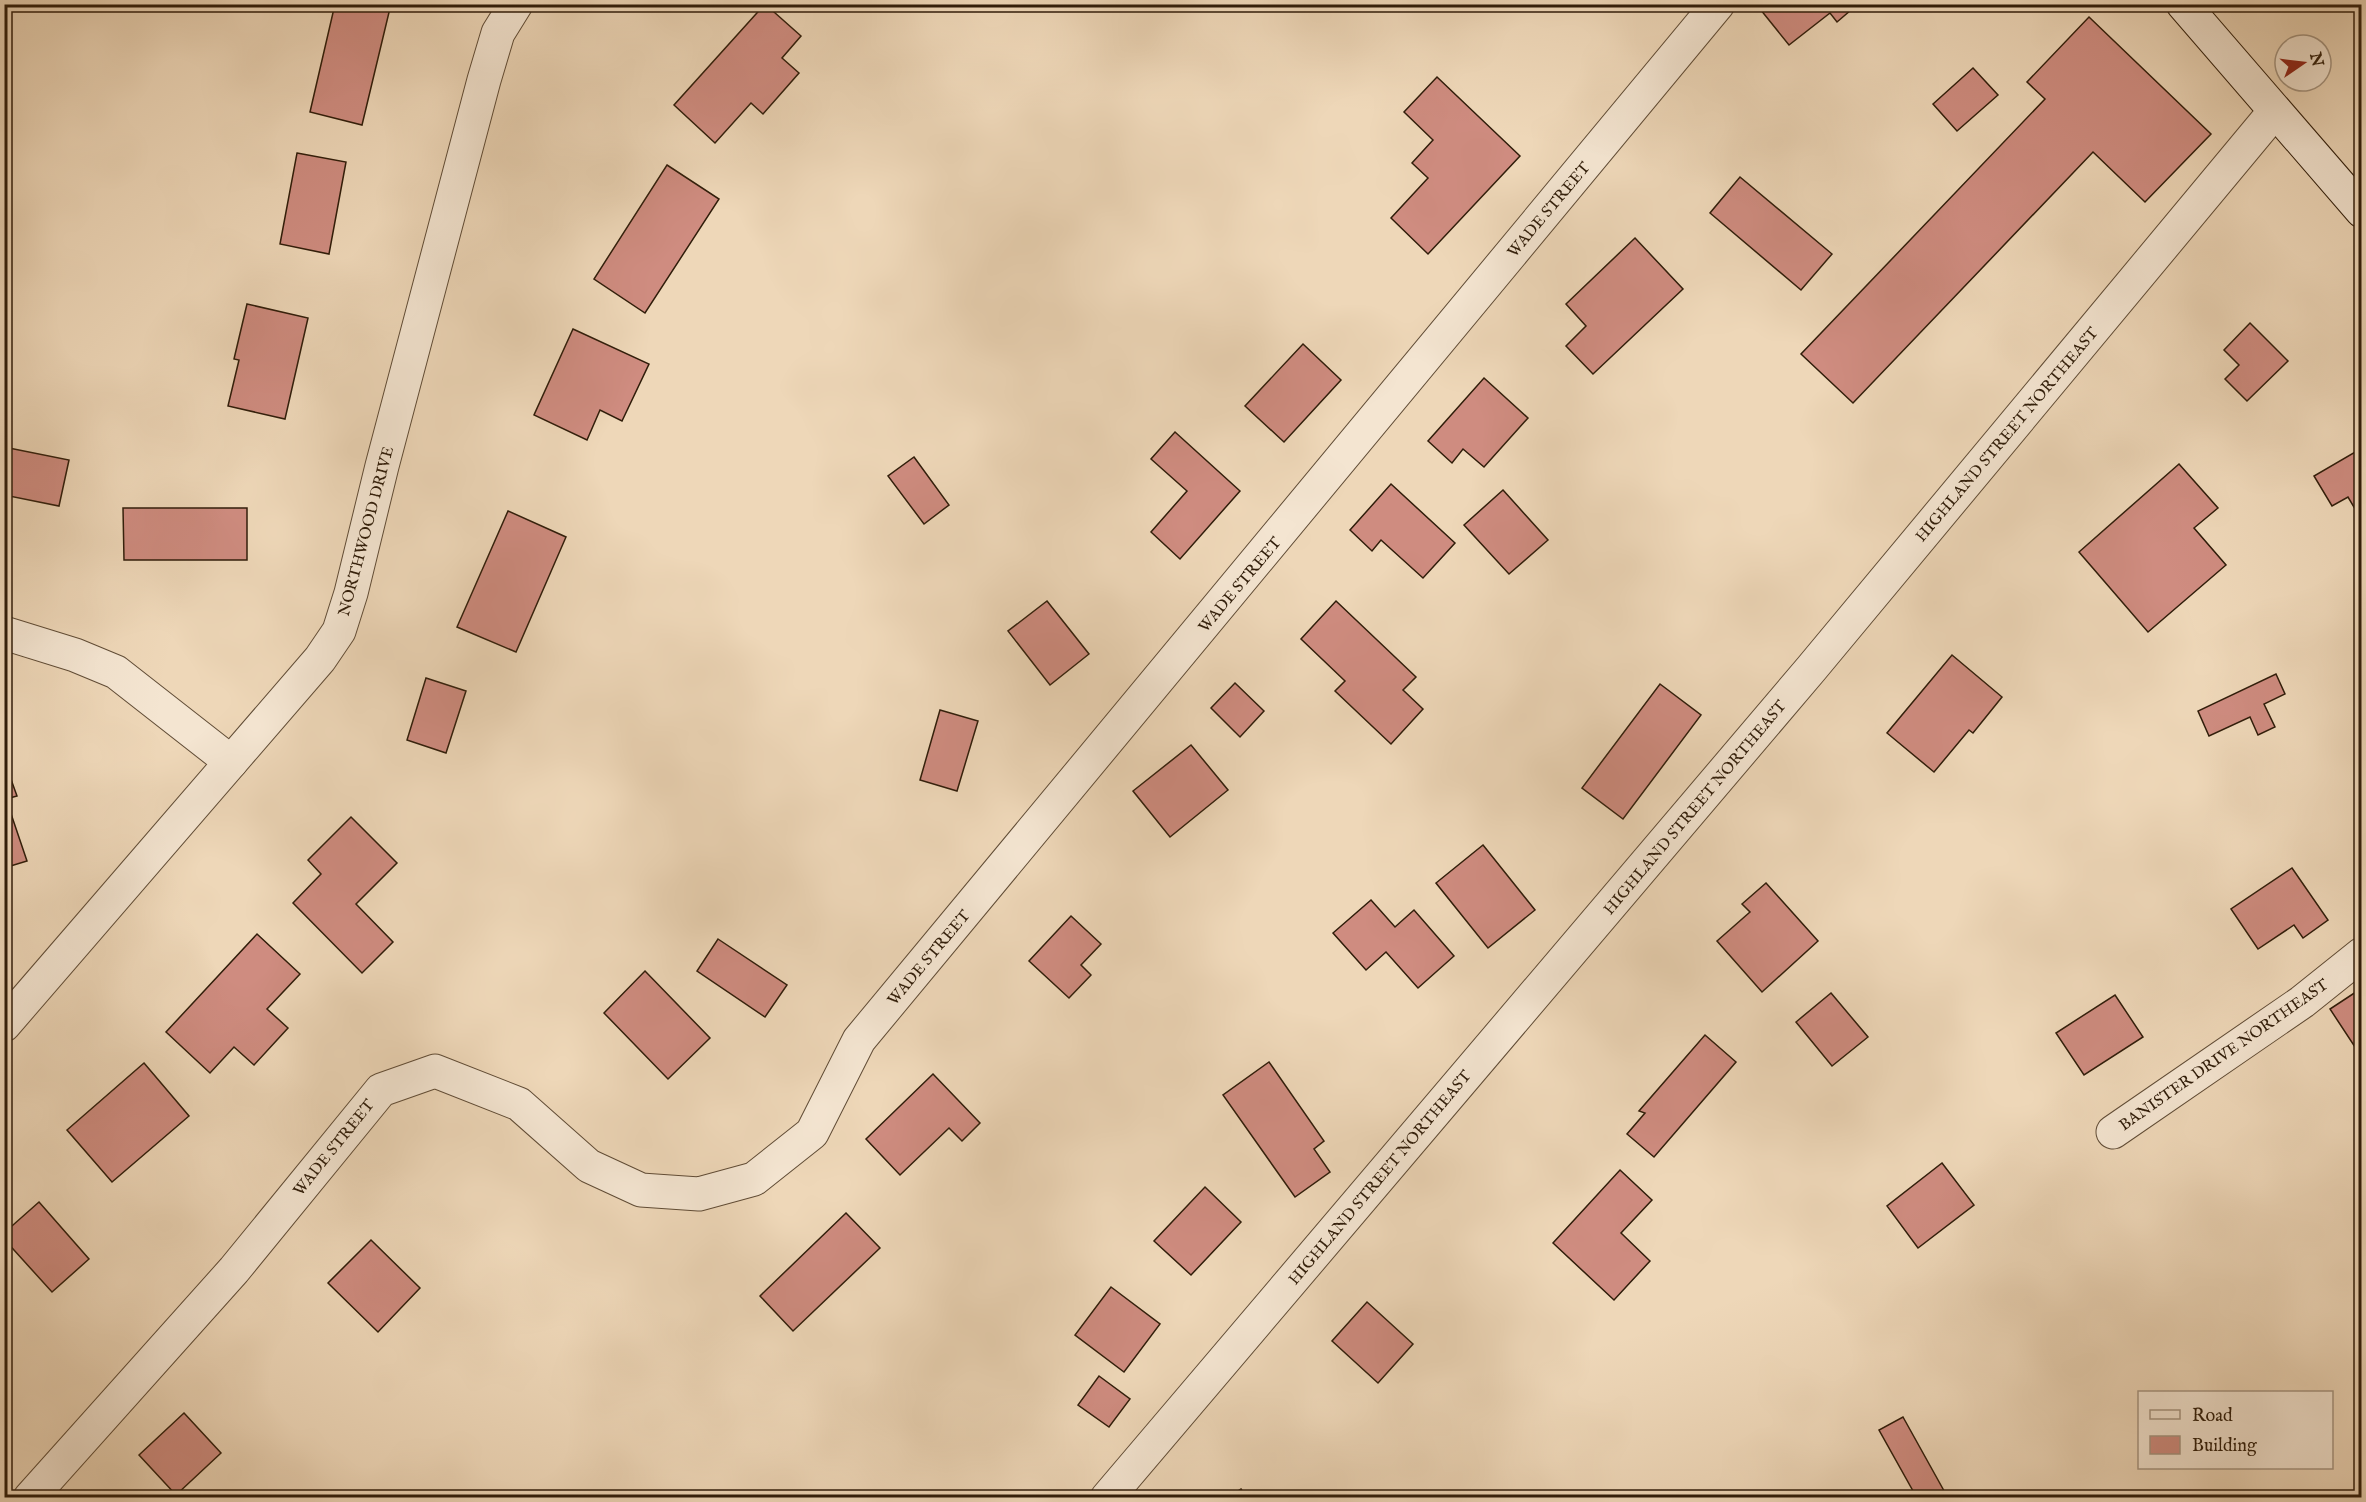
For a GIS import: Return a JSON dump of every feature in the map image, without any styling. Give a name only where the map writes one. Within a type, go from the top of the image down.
[{"type":"street","name":"NORTHWOOD DRIVE","points":[[4,1025],[320,659],[339,631],[351,593],[382,466],[484,80],[498,33],[516,4]]},
{"type":"street","name":"WADE STREET","points":[[30,1497],[234,1270],[381,1090],[435,1071],[519,1104],[589,1166],[641,1190],[699,1194],[754,1179],[812,1133],[859,1040],[1718,4]]},
{"type":"street","points":[[2183,4],[2361,211]]},
{"type":"street","name":"HIGHLAND STREET NORTHEAST","points":[[1107,1497],[1811,669],[2275,111]]},
{"type":"street","points":[[4,633],[75,655],[116,672],[231,762]]},
{"type":"street","name":"BANISTER DRIVE NORTHEAST","points":[[2113,1132],[2302,1002],[2361,954]]},
{"type":"building","points":[[335,4],[391,4],[362,125],[310,112]]},
{"type":"building","points":[[765,4],[801,36],[782,58],[799,73],[763,114],[751,103],[715,143],[674,105]]},
{"type":"building","points":[[1756,4],[1858,4],[1837,22],[1830,13],[1789,45]]},
{"type":"building","points":[[2089,17],[2211,134],[2145,202],[2093,152],[1853,403],[1801,354],[2045,99],[2027,82]]},
{"type":"building","points":[[1973,68],[1998,95],[1957,131],[1933,104]]},
{"type":"building","points":[[1437,77],[1520,156],[1428,254],[1391,218],[1428,178],[1412,163],[1433,140],[1404,112]]},
{"type":"building","points":[[297,153],[346,162],[329,254],[280,244]]},
{"type":"building","points":[[667,165],[719,199],[645,313],[594,279]]},
{"type":"building","points":[[1740,177],[1832,254],[1801,290],[1710,213]]},
{"type":"building","points":[[1635,238],[1683,289],[1593,374],[1566,346],[1586,326],[1566,304]]},
{"type":"building","points":[[247,304],[308,318],[285,419],[228,406],[239,360],[234,359]]},
{"type":"building","points":[[2250,323],[2288,361],[2247,401],[2225,379],[2239,365],[2224,350]]},
{"type":"building","points":[[573,329],[649,364],[622,421],[600,410],[587,440],[534,415]]},
{"type":"building","points":[[1303,344],[1341,380],[1284,442],[1245,406]]},
{"type":"building","points":[[1484,378],[1528,418],[1484,467],[1463,449],[1452,463],[1428,441]]},
{"type":"building","points":[[1175,432],[1240,491],[1180,559],[1151,532],[1187,491],[1151,459]]},
{"type":"building","points":[[4,447],[69,460],[59,506],[4,495]]},
{"type":"building","points":[[2362,448],[2361,519],[2348,497],[2332,506],[2314,476]]},
{"type":"building","points":[[914,457],[949,505],[924,524],[888,476]]},
{"type":"building","points":[[2179,464],[2218,508],[2194,528],[2226,565],[2148,632],[2079,552]]},
{"type":"building","points":[[1391,484],[1455,543],[1423,578],[1381,540],[1372,551],[1350,530]]},
{"type":"building","points":[[1503,490],[1548,540],[1509,574],[1464,525]]},
{"type":"building","points":[[123,508],[247,508],[247,560],[124,560]]},
{"type":"building","points":[[508,511],[566,537],[516,652],[457,627]]},
{"type":"building","points":[[1047,601],[1089,654],[1050,685],[1008,631]]},
{"type":"building","points":[[1336,601],[1416,677],[1403,690],[1423,709],[1391,744],[1335,691],[1345,681],[1301,639]]},
{"type":"building","points":[[1952,655],[2002,697],[1973,733],[1969,730],[1934,772],[1887,733]]},
{"type":"building","points":[[2276,674],[2285,694],[2264,704],[2275,727],[2258,735],[2250,717],[2209,736],[2198,711]]},
{"type":"building","points":[[426,678],[466,691],[446,753],[407,740]]},
{"type":"building","points":[[1235,683],[1264,711],[1240,737],[1211,708]]},
{"type":"building","points":[[1660,684],[1701,715],[1623,819],[1582,788]]},
{"type":"building","points":[[940,710],[978,721],[957,791],[920,780]]},
{"type":"building","points":[[1191,745],[1228,790],[1170,837],[1133,791]]},
{"type":"building","points":[[4,760],[17,796],[6,799],[27,861],[4,868]]},
{"type":"building","points":[[351,817],[397,863],[356,904],[393,942],[362,973],[293,903],[321,874],[308,860]]},
{"type":"building","points":[[1483,845],[1535,910],[1488,948],[1436,883]]},
{"type":"building","points":[[2292,868],[2328,920],[2303,938],[2294,925],[2258,949],[2231,909]]},
{"type":"building","points":[[1766,883],[1818,941],[1762,992],[1717,941],[1750,912],[1742,904]]},
{"type":"building","points":[[1371,900],[1395,927],[1414,910],[1454,956],[1418,988],[1386,952],[1366,970],[1333,933]]},
{"type":"building","points":[[1071,916],[1101,944],[1081,965],[1091,975],[1069,998],[1029,961]]},
{"type":"building","points":[[257,934],[300,974],[267,1009],[288,1028],[254,1065],[234,1047],[210,1073],[166,1032]]},
{"type":"building","points":[[718,939],[787,985],[765,1017],[697,971]]},
{"type":"building","points":[[645,971],[710,1038],[668,1079],[604,1013]]},
{"type":"building","points":[[2362,988],[2362,1043],[2355,1047],[2330,1009]]},
{"type":"building","points":[[1831,993],[1868,1037],[1832,1066],[1796,1022]]},
{"type":"building","points":[[2115,995],[2143,1037],[2084,1075],[2056,1033]]},
{"type":"building","points":[[1705,1035],[1736,1062],[1654,1157],[1627,1134],[1645,1113],[1639,1111]]},
{"type":"building","points":[[1269,1062],[1324,1141],[1314,1149],[1330,1172],[1295,1197],[1223,1095]]},
{"type":"building","points":[[144,1063],[189,1116],[112,1182],[67,1130]]},
{"type":"building","points":[[933,1074],[980,1123],[962,1141],[949,1128],[900,1175],[866,1139]]},
{"type":"building","points":[[1942,1163],[1974,1205],[1918,1248],[1887,1206]]},
{"type":"building","points":[[1620,1170],[1652,1200],[1621,1233],[1650,1261],[1614,1300],[1553,1243]]},
{"type":"building","points":[[1205,1187],[1241,1222],[1191,1275],[1154,1241]]},
{"type":"building","points":[[39,1202],[89,1259],[52,1292],[4,1239],[4,1233]]},
{"type":"building","points":[[846,1213],[880,1248],[793,1331],[760,1296]]},
{"type":"building","points":[[371,1240],[420,1288],[378,1332],[328,1283]]},
{"type":"building","points":[[1111,1287],[1160,1324],[1124,1372],[1075,1335]]},
{"type":"building","points":[[1367,1302],[1413,1344],[1378,1383],[1332,1341]]},
{"type":"building","points":[[1099,1376],[1130,1399],[1109,1427],[1078,1405]]},
{"type":"building","points":[[184,1413],[221,1453],[176,1495],[139,1455]]},
{"type":"building","points":[[1903,1417],[1948,1498],[1917,1498],[1879,1430]]},
{"type":"building","points":[[1241,1489],[1247,1498],[1227,1498]]}]
